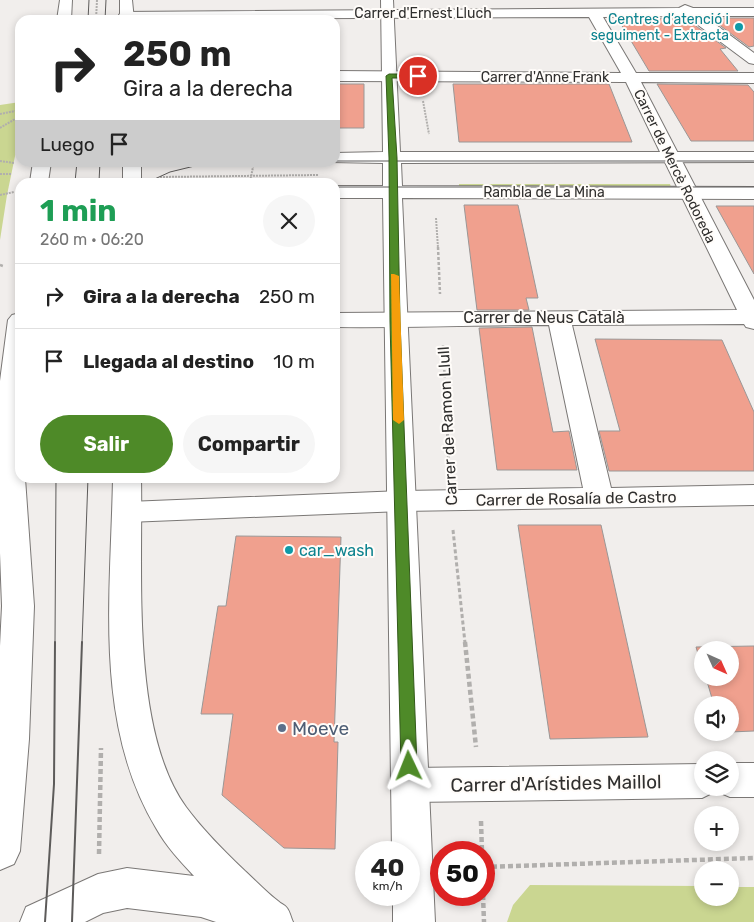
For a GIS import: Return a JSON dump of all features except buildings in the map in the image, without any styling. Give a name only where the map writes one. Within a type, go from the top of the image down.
[{"type":"street","points":[[64,15],[66,0]]},
{"type":"street","points":[[126,0],[127,15]]},
{"type":"street","points":[[215,14],[220,0]]},
{"type":"street","points":[[671,0],[754,60]]},
{"type":"street","points":[[387,6],[393,158],[395,321],[414,922]]},
{"type":"street","name":"Carrer d'Ernest Lluch","points":[[308,15],[387,6],[593,12],[754,12]]},
{"type":"street","name":"Carrer de Mercè Rodoreda","points":[[593,12],[631,78],[672,157],[687,193],[753,318]]},
{"type":"street","name":"Carrer d'Ernest Lluch","points":[[193,15],[240,15]]},
{"type":"street","name":"Carrer d'Anne Frank","points":[[340,76],[754,78]]},
{"type":"street","points":[[340,158],[754,157]]},
{"type":"street","name":"Rambla de La Mina","points":[[340,192],[754,193]]},
{"type":"street","points":[[560,317],[599,497]]},
{"type":"street","name":"Carrer de Neus Català","points":[[340,320],[395,321],[441,318],[560,317],[753,318]]},
{"type":"street","points":[[0,851],[11,739],[18,606],[7,544],[8,418],[15,361]]},
{"type":"street","points":[[127,483],[127,653],[131,710],[145,765],[161,802],[182,833],[268,919]]},
{"type":"street","name":"Carrer de Rosalía de Castro","points":[[128,512],[402,500],[754,495]]},
{"type":"street","points":[[739,780],[754,780]]},
{"type":"street","name":"Carrer d'Arístides Maillol","points":[[410,785],[694,781]]},
{"type":"street","points":[[41,922],[98,894],[127,888],[202,896],[268,919]]},
{"type":"path","points":[[96,15],[98,0]]},
{"type":"path","points":[[418,76],[433,158]]},
{"type":"path","points":[[0,114],[15,111]]},
{"type":"path","points":[[0,128],[15,119]]},
{"type":"path","name":"Carrer de Ramon Llull","points":[[434,191],[450,500],[480,784],[482,841]]},
{"type":"path","points":[[0,194],[15,192]]},
{"type":"path","points":[[495,868],[754,858]]},
{"type":"path","points":[[483,906],[484,922]]},
{"type":"green space","points":[[15,103],[15,156],[0,240],[0,105]]},
{"type":"green space","points":[[459,184],[670,184],[672,190],[459,190]]},
{"type":"green space","points":[[530,885],[694,886],[694,906],[739,906],[739,887],[754,887],[754,922],[507,922],[513,905]]},
{"type":"tram line","points":[[88,15],[89,0]]},
{"type":"tram line","points":[[105,15],[106,0]]},
{"type":"tram line","points":[[340,161],[754,161]]},
{"type":"tram line","points":[[75,178],[76,167]]},
{"type":"tram line","points":[[99,178],[100,167]]},
{"type":"tram line","points":[[157,178],[170,172],[190,167]]},
{"type":"tram line","points":[[340,187],[754,187]]},
{"type":"tram line","points":[[55,643],[56,483]]},
{"type":"tram line","points":[[82,643],[88,483]]},
{"type":"tram line","points":[[45,922],[54,784],[55,642]]},
{"type":"tram line","points":[[72,922],[82,642]]},
{"type":"slow traffic","points":[[394,276],[399,420]]},
{"type":"place","name":"Centres d’atenció i seguiment - Extracta","points":[[739,27]]},
{"type":"place","name":"car_wash","points":[[289,550]]},
{"type":"place","name":"Moeve","points":[[282,728]]},
{"type":"route","points":[[409,766],[395,321],[393,158],[389,76],[418,76]]}]
